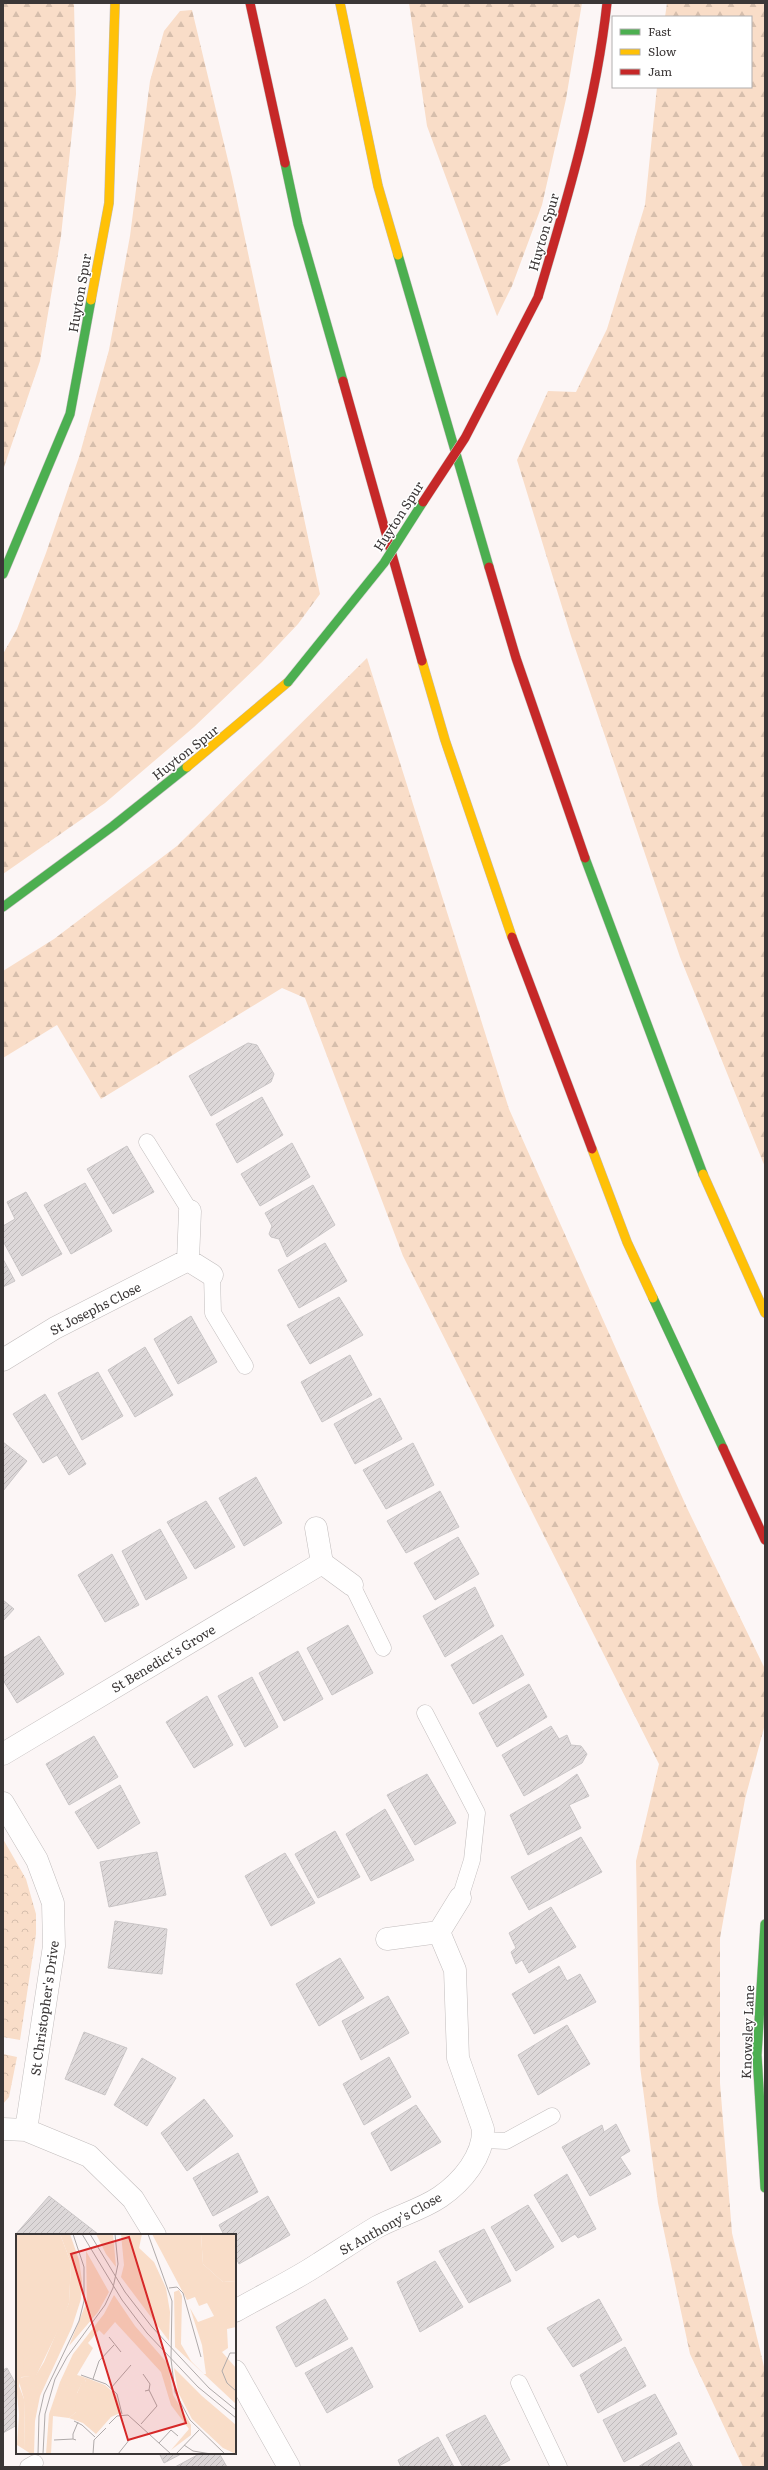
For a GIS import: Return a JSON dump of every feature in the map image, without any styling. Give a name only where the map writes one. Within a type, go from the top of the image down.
[{"type":"main road","name":"Huyton Spur","points":[[3,574],[70,414],[109,203],[115,3]]},
{"type":"main road","points":[[250,3],[298,224],[448,747],[521,964],[627,1242],[765,1540]]},
{"type":"main road","points":[[340,3],[378,186],[516,658],[604,912],[707,1184],[765,1313]]},
{"type":"main road","name":"Huyton Spur","points":[[3,907],[42,879],[219,742],[288,682],[384,563],[464,438],[538,297],[581,147],[603,45],[606,3]]},
{"type":"main road","name":"Knowsley Lane","points":[[765,1924],[757,2056],[765,2188]]},
{"type":"street","points":[[190,1211],[188,1260],[212,1275]]},
{"type":"street","name":"St Josephs Close","points":[[3,1360],[55,1328],[188,1260]]},
{"type":"street","points":[[316,1528],[322,1563],[352,1585]]},
{"type":"street","name":"St Benedict's Grove","points":[[3,1754],[322,1563]]},
{"type":"street","name":"St Christopher's Drive","points":[[3,1802],[37,1860],[53,1903],[54,1946],[26,2130]]},
{"type":"street","points":[[439,1932],[460,1898]]},
{"type":"street","points":[[387,1939],[439,1932]]},
{"type":"street","points":[[439,1932],[455,1970],[458,2058],[483,2129],[484,2140]]},
{"type":"street","points":[[3,2129],[26,2130],[89,2156],[133,2199],[154,2234]]},
{"type":"street","name":"St Anthony's Close","points":[[236,2309],[320,2263],[379,2226],[440,2197],[459,2180],[478,2158],[484,2140]]},
{"type":"street","points":[[236,2373],[289,2467]]},
{"type":"lane","points":[[147,1142],[190,1211]]},
{"type":"lane","points":[[212,1275],[213,1313],[245,1366]]},
{"type":"lane","points":[[352,1585],[383,1648]]},
{"type":"lane","points":[[425,1712],[477,1813],[472,1860],[460,1898]]},
{"type":"lane","points":[[484,2140],[506,2141],[552,2116]]},
{"type":"lane","points":[[519,2383],[559,2467]]},
{"type":"green space","points":[[3,3],[74,3],[76,94],[61,236],[40,361],[3,470]]},
{"type":"green space","points":[[409,3],[582,3],[566,99],[542,205],[512,286],[497,316],[427,126]]},
{"type":"green space","points":[[667,3],[765,3],[765,1167],[680,957],[571,636],[517,460],[548,391],[576,392],[607,329],[645,205],[657,88],[752,88],[752,16],[665,16]]},
{"type":"green space","points":[[192,10],[232,177],[320,594],[298,624],[262,662],[194,727],[105,803],[3,874],[3,654],[17,629],[46,553],[79,457],[109,350],[130,236],[150,81],[164,31],[180,11]]},
{"type":"green space","points":[[367,658],[509,1109],[687,1508],[765,1669],[765,1724],[745,1799],[720,1938],[720,2083],[732,2233],[765,2371],[765,2467],[743,2467],[690,2354],[658,2203],[640,2066],[636,1861],[659,1764],[403,1256],[305,998],[282,988],[101,1099],[57,1025],[3,1058],[3,971],[54,939],[177,846]]},
{"type":"green space","points":[[3,1839],[26,1879],[36,1914],[36,1934],[20,2040],[3,2037]]},
{"type":"green space","points":[[3,2054],[17,2057],[9,2097],[3,2104]]},
{"type":"building","points":[[248,1043],[257,1045],[274,1074],[271,1082],[211,1116],[189,1076]]},
{"type":"building","points":[[262,1097],[283,1135],[237,1163],[216,1124]]},
{"type":"building","points":[[292,1143],[310,1177],[260,1206],[241,1174]]},
{"type":"building","points":[[127,1146],[154,1192],[113,1214],[87,1169]]},
{"type":"building","points":[[85,1183],[112,1231],[71,1254],[44,1205]]},
{"type":"building","points":[[313,1185],[335,1225],[287,1257],[279,1239],[271,1237],[269,1234],[272,1226],[265,1213]]},
{"type":"building","points":[[26,1192],[62,1254],[22,1276],[3,1241],[3,1226],[15,1219],[7,1202]]},
{"type":"building","points":[[325,1243],[347,1281],[299,1308],[278,1270]]},
{"type":"building","points":[[3,1259],[15,1281],[3,1287]]},
{"type":"building","points":[[339,1297],[363,1335],[310,1364],[287,1325]]},
{"type":"building","points":[[191,1316],[217,1362],[178,1384],[154,1339]]},
{"type":"building","points":[[145,1347],[173,1395],[135,1417],[108,1370]]},
{"type":"building","points":[[350,1355],[372,1395],[322,1422],[301,1382]]},
{"type":"building","points":[[98,1372],[123,1416],[82,1440],[58,1393]]},
{"type":"building","points":[[45,1394],[86,1464],[69,1475],[57,1455],[43,1463],[13,1414]]},
{"type":"building","points":[[380,1398],[402,1439],[355,1464],[334,1424]]},
{"type":"building","points":[[3,1442],[27,1461],[3,1491]]},
{"type":"building","points":[[413,1443],[434,1485],[386,1509],[363,1470]]},
{"type":"building","points":[[256,1477],[282,1523],[244,1546],[219,1498]]},
{"type":"building","points":[[440,1491],[459,1527],[406,1553],[387,1521]]},
{"type":"building","points":[[206,1501],[235,1547],[195,1569],[167,1522]]},
{"type":"building","points":[[160,1529],[187,1578],[146,1600],[122,1551]]},
{"type":"building","points":[[458,1537],[479,1574],[435,1600],[414,1563]]},
{"type":"building","points":[[112,1554],[139,1605],[105,1622],[78,1575]]},
{"type":"building","points":[[475,1587],[494,1626],[445,1657],[423,1616]]},
{"type":"building","points":[[3,1600],[14,1609],[3,1621]]},
{"type":"building","points":[[348,1625],[373,1673],[332,1695],[307,1648]]},
{"type":"building","points":[[502,1635],[524,1675],[473,1704],[451,1665]]},
{"type":"building","points":[[39,1636],[64,1674],[17,1703],[3,1680],[3,1658]]},
{"type":"building","points":[[298,1651],[323,1699],[284,1721],[259,1673]]},
{"type":"building","points":[[252,1677],[278,1727],[245,1747],[218,1696]]},
{"type":"building","points":[[529,1684],[547,1717],[497,1747],[479,1713]]},
{"type":"building","points":[[207,1696],[233,1745],[194,1768],[166,1722]]},
{"type":"building","points":[[551,1726],[559,1739],[567,1735],[571,1745],[581,1746],[587,1754],[582,1763],[524,1796],[502,1755]]},
{"type":"building","points":[[94,1736],[118,1777],[69,1805],[46,1764]]},
{"type":"building","points":[[427,1774],[456,1823],[415,1845],[387,1795]]},
{"type":"building","points":[[577,1774],[589,1796],[569,1805],[581,1828],[528,1855],[510,1815],[559,1787]]},
{"type":"building","points":[[120,1785],[140,1823],[98,1849],[75,1812]]},
{"type":"building","points":[[385,1809],[414,1860],[371,1881],[346,1834]]},
{"type":"building","points":[[335,1831],[360,1877],[318,1898],[295,1854]]},
{"type":"building","points":[[581,1837],[602,1872],[529,1910],[511,1877]]},
{"type":"building","points":[[157,1852],[166,1895],[109,1907],[100,1862]]},
{"type":"building","points":[[285,1853],[315,1903],[271,1926],[245,1876]]},
{"type":"building","points":[[551,1907],[576,1947],[529,1973],[522,1960],[516,1964],[511,1952],[516,1948],[509,1933]]},
{"type":"building","points":[[115,1921],[167,1929],[162,1974],[108,1968]]},
{"type":"building","points":[[340,1958],[364,1998],[319,2026],[296,1984]]},
{"type":"building","points":[[559,1966],[567,1981],[580,1974],[596,2002],[534,2034],[512,1994]]},
{"type":"building","points":[[388,1996],[409,2033],[361,2060],[342,2021]]},
{"type":"building","points":[[567,2025],[590,2064],[538,2095],[518,2055]]},
{"type":"building","points":[[84,2032],[127,2048],[105,2095],[65,2079]]},
{"type":"building","points":[[389,2057],[411,2097],[364,2125],[343,2084]]},
{"type":"building","points":[[142,2058],[176,2078],[147,2126],[114,2105]]},
{"type":"building","points":[[204,2099],[233,2136],[187,2171],[161,2133]]},
{"type":"building","points":[[416,2105],[441,2142],[391,2171],[371,2133]]},
{"type":"building","points":[[616,2124],[630,2151],[620,2157],[631,2174],[590,2196],[562,2147],[602,2125],[604,2132]]},
{"type":"building","points":[[238,2153],[258,2192],[213,2216],[193,2178]]},
{"type":"building","points":[[567,2174],[596,2229],[578,2238],[575,2234],[562,2242],[534,2195]]},
{"type":"building","points":[[49,2196],[98,2234],[16,2234],[16,2236],[15,2235]]},
{"type":"building","points":[[268,2196],[290,2235],[239,2264],[236,2258],[236,2234],[224,2234],[219,2225]]},
{"type":"building","points":[[528,2205],[554,2247],[516,2271],[491,2227]]},
{"type":"building","points":[[484,2229],[511,2281],[469,2303],[439,2251]]},
{"type":"building","points":[[435,2261],[463,2307],[420,2332],[397,2282]]},
{"type":"building","points":[[325,2299],[348,2339],[296,2367],[276,2327]]},
{"type":"building","points":[[599,2299],[622,2340],[573,2367],[547,2328]]},
{"type":"building","points":[[352,2347],[373,2387],[327,2413],[305,2373]]},
{"type":"building","points":[[625,2347],[646,2386],[598,2413],[580,2375]]},
{"type":"building","points":[[7,2368],[16,2384],[16,2426],[3,2433],[3,2370]]},
{"type":"building","points":[[655,2394],[677,2434],[624,2462],[603,2420]]},
{"type":"building","points":[[485,2415],[510,2460],[497,2467],[463,2467],[446,2435]]},
{"type":"building","points":[[438,2437],[454,2467],[401,2467],[398,2460]]},
{"type":"building","points":[[679,2442],[693,2467],[638,2467]]},
{"type":"building","points":[[160,2454],[181,2454],[164,2463]]},
{"type":"building","points":[[199,2454],[220,2454],[227,2467],[175,2467]]},
{"type":"traffic: fast","points":[[285,163],[298,224],[343,381]]},
{"type":"traffic: fast","points":[[398,255],[489,567]]},
{"type":"traffic: fast","points":[[3,574],[70,414],[91,300]]},
{"type":"traffic: fast","points":[[288,682],[384,563],[423,502]]},
{"type":"traffic: fast","points":[[3,907],[113,826],[187,767]]},
{"type":"traffic: fast","points":[[585,858],[703,1174]]},
{"type":"traffic: fast","points":[[653,1298],[723,1448]]},
{"type":"traffic: fast","points":[[765,1924],[757,2055],[765,2188]]},
{"type":"traffic: slow","points":[[91,300],[109,203],[115,3]]},
{"type":"traffic: slow","points":[[340,3],[378,186],[398,255]]},
{"type":"traffic: slow","points":[[422,661],[445,740],[512,937]]},
{"type":"traffic: slow","points":[[187,767],[288,682]]},
{"type":"traffic: slow","points":[[592,1149],[627,1242],[653,1298]]},
{"type":"traffic: slow","points":[[703,1174],[765,1313]]},
{"type":"traffic: jam","points":[[250,3],[285,163]]},
{"type":"traffic: jam","points":[[538,297],[570,188],[588,115],[596,78],[607,3]]},
{"type":"traffic: jam","points":[[423,502],[465,438],[538,297]]},
{"type":"traffic: jam","points":[[343,381],[422,661]]},
{"type":"traffic: jam","points":[[489,567],[516,658],[585,858]]},
{"type":"traffic: jam","points":[[512,937],[592,1149]]},
{"type":"traffic: jam","points":[[723,1448],[765,1540]]}]
